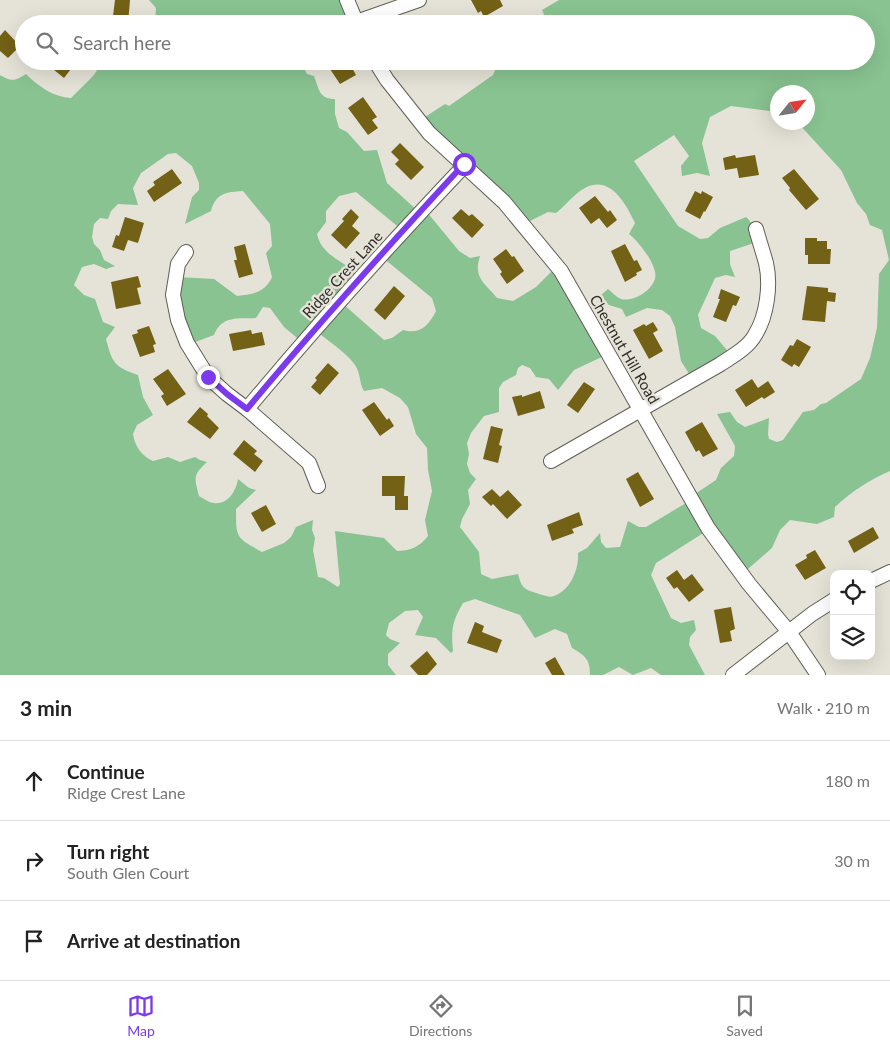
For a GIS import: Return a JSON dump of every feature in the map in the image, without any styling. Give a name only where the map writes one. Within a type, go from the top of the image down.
[{"type":"street","points":[[347,0],[353,15]]},
{"type":"street","points":[[378,15],[419,0]]},
{"type":"street","name":"Chestnut Hill Road","points":[[381,70],[419,121],[504,202],[561,271],[708,528],[749,584],[789,632],[818,675]]},
{"type":"street","name":"Ridge Crest Lane","points":[[247,409],[379,257],[464,164]]},
{"type":"street","points":[[551,461],[719,365],[755,337],[764,314],[768,285],[767,265],[756,229]]},
{"type":"street","points":[[186,252],[178,264],[173,284],[175,307],[182,332],[194,355],[208,377],[309,464],[318,486]]},
{"type":"street","points":[[875,578],[890,572]]},
{"type":"street","points":[[733,675],[812,614],[830,603]]},
{"type":"green space","points":[[149,0],[349,0],[356,15],[156,15],[156,8]]},
{"type":"green space","points":[[559,0],[890,0],[890,471],[854,491],[835,507],[834,517],[817,524],[790,520],[780,530],[772,548],[741,575],[705,532],[656,563],[651,575],[671,618],[681,623],[694,620],[696,630],[690,637],[689,645],[705,675],[661,675],[651,668],[633,675],[619,667],[603,675],[590,675],[588,662],[581,653],[572,648],[567,634],[555,629],[535,638],[520,615],[475,599],[463,603],[457,616],[453,626],[453,651],[451,653],[436,638],[415,635],[423,617],[418,610],[405,611],[389,623],[386,635],[400,643],[388,654],[388,665],[396,675],[0,675],[0,75],[13,80],[26,74],[46,90],[58,96],[71,98],[97,70],[305,70],[307,74],[314,76],[323,95],[330,99],[335,99],[335,114],[339,128],[347,132],[364,151],[377,150],[387,183],[419,212],[426,211],[459,251],[470,258],[480,256],[478,263],[479,275],[497,298],[513,301],[536,287],[555,268],[606,355],[574,370],[558,390],[549,379],[536,377],[530,368],[522,365],[518,368],[516,375],[503,382],[499,388],[499,412],[484,416],[471,433],[467,443],[469,454],[467,464],[470,473],[476,479],[468,490],[470,504],[460,527],[479,552],[481,574],[492,579],[518,574],[524,588],[550,597],[560,593],[569,584],[577,566],[578,553],[587,548],[600,533],[601,542],[606,548],[620,547],[628,521],[639,527],[646,527],[686,503],[689,498],[716,480],[721,468],[734,456],[735,446],[717,414],[730,412],[737,422],[745,427],[769,418],[769,439],[777,442],[783,440],[803,412],[814,410],[861,379],[870,358],[877,328],[879,274],[889,260],[882,230],[870,225],[866,214],[857,203],[841,170],[804,130],[815,130],[815,85],[770,85],[770,111],[731,106],[710,117],[702,143],[710,176],[697,173],[682,176],[681,166],[689,156],[674,135],[634,161],[678,226],[700,239],[708,238],[720,228],[746,217],[750,222],[757,242],[730,251],[730,264],[735,277],[726,275],[715,278],[698,315],[701,328],[715,336],[732,356],[693,380],[681,361],[675,327],[670,316],[662,310],[647,308],[626,317],[622,309],[609,305],[600,296],[608,289],[621,299],[632,299],[644,293],[655,278],[654,267],[641,246],[629,234],[635,223],[618,195],[602,185],[594,185],[573,197],[556,213],[548,212],[526,223],[422,119],[445,104],[449,106],[493,75],[495,70],[875,70],[875,15],[544,15],[542,10]],"holes":[[[176,153],[192,166],[199,183],[199,190],[192,197],[185,224],[211,211],[219,197],[232,192],[243,191],[270,224],[272,246],[266,253],[272,277],[262,290],[237,296],[214,279],[177,277],[187,338],[190,344],[214,335],[221,324],[226,321],[256,318],[263,307],[270,308],[284,327],[302,342],[316,331],[342,352],[357,368],[364,391],[382,388],[400,398],[408,407],[416,434],[427,448],[428,470],[432,491],[425,520],[428,536],[414,548],[397,551],[384,538],[335,531],[340,584],[338,587],[324,578],[318,577],[313,550],[315,538],[312,530],[313,520],[296,527],[291,537],[284,543],[262,552],[242,540],[236,526],[236,509],[256,490],[249,488],[238,479],[233,492],[227,499],[219,503],[210,502],[199,496],[196,480],[197,473],[207,462],[195,457],[180,462],[168,457],[153,461],[142,454],[135,443],[133,434],[137,425],[153,415],[143,397],[138,375],[115,363],[106,339],[115,327],[103,322],[95,299],[84,295],[74,285],[82,267],[94,264],[106,269],[115,266],[104,260],[100,250],[94,244],[92,237],[94,224],[100,218],[108,219],[111,211],[118,204],[138,205],[133,188],[141,173],[168,154]],[[356,192],[402,230],[382,257],[432,298],[436,311],[423,328],[414,331],[403,330],[392,338],[384,340],[343,304],[360,279],[326,251],[320,243],[317,234],[326,222],[326,211],[339,196]]]},
{"type":"building","points":[[115,0],[130,0],[129,15],[113,15]]},
{"type":"building","points":[[471,0],[500,0],[503,6],[487,15],[483,15],[481,11],[478,13]]},
{"type":"building","points":[[5,30],[15,41],[15,51],[8,58],[0,51],[0,36]]},
{"type":"building","points":[[54,70],[70,70],[64,78]]},
{"type":"building","points":[[331,70],[353,70],[356,75],[340,84]]},
{"type":"building","points":[[363,97],[377,117],[372,120],[378,128],[368,135],[348,108]]},
{"type":"building","points":[[400,143],[424,167],[411,180],[395,164],[399,160],[391,152]]},
{"type":"building","points":[[735,155],[736,158],[755,155],[759,175],[739,178],[737,168],[725,170],[723,158]]},
{"type":"building","points":[[172,169],[182,183],[154,202],[147,191],[155,185],[153,182]]},
{"type":"building","points":[[794,169],[819,199],[806,210],[789,190],[790,188],[782,178]]},
{"type":"building","points":[[695,191],[701,194],[702,191],[713,197],[700,219],[685,211]]},
{"type":"building","points":[[595,196],[608,212],[610,210],[617,220],[607,228],[599,218],[591,224],[579,208]]},
{"type":"building","points":[[351,209],[359,217],[352,226],[360,233],[346,249],[331,235],[344,221],[342,219]]},
{"type":"building","points":[[461,209],[469,216],[472,214],[484,225],[472,238],[452,218]]},
{"type":"building","points":[[125,217],[144,223],[138,243],[128,240],[124,251],[112,247],[116,235],[119,236]]},
{"type":"building","points":[[805,238],[817,238],[817,241],[827,241],[827,249],[831,249],[830,264],[808,264],[808,255],[805,255]]},
{"type":"building","points":[[245,244],[253,274],[239,278],[234,260],[237,260],[234,247]]},
{"type":"building","points":[[625,244],[634,261],[637,260],[642,270],[625,282],[611,251]]},
{"type":"building","points":[[506,249],[512,257],[514,256],[524,271],[507,284],[500,274],[502,272],[493,259]]},
{"type":"building","points":[[138,276],[141,287],[137,288],[141,304],[116,309],[111,282]]},
{"type":"building","points":[[394,286],[405,296],[385,320],[374,310]]},
{"type":"building","points":[[807,286],[828,288],[828,292],[836,293],[835,302],[827,301],[825,322],[802,320]]},
{"type":"building","points":[[721,289],[740,297],[736,306],[733,305],[726,322],[713,317],[720,299],[718,299]]},
{"type":"building","points":[[653,322],[658,330],[653,333],[663,351],[649,359],[633,330]]},
{"type":"building","points":[[149,326],[156,344],[153,345],[155,352],[140,357],[132,335],[138,333],[137,330]]},
{"type":"building","points":[[251,330],[252,334],[262,332],[265,345],[233,351],[229,334]]},
{"type":"building","points":[[797,339],[811,347],[799,367],[794,364],[792,367],[781,360],[790,345],[793,346]]},
{"type":"building","points":[[328,363],[339,373],[320,395],[311,387],[317,380],[315,378]]},
{"type":"building","points":[[168,369],[186,394],[167,406],[161,396],[164,394],[153,379]]},
{"type":"building","points":[[752,379],[758,388],[768,381],[775,392],[764,399],[762,397],[746,407],[735,390]]},
{"type":"building","points":[[584,382],[595,389],[578,413],[567,405]]},
{"type":"building","points":[[540,391],[545,408],[518,416],[512,397],[522,395],[522,397]]},
{"type":"building","points":[[374,402],[387,420],[389,418],[394,426],[380,436],[362,410]]},
{"type":"building","points":[[200,407],[219,428],[210,439],[187,422]]},
{"type":"building","points":[[702,422],[718,449],[703,457],[699,450],[696,452],[685,432]]},
{"type":"building","points":[[491,426],[503,429],[499,445],[502,446],[498,463],[483,459]]},
{"type":"building","points":[[244,440],[257,451],[254,454],[263,461],[255,472],[233,454]]},
{"type":"building","points":[[638,472],[654,499],[640,507],[626,479]]},
{"type":"building","points":[[382,476],[405,476],[404,496],[408,496],[408,510],[395,510],[395,496],[382,496]]},
{"type":"building","points":[[492,489],[500,497],[508,490],[522,505],[507,519],[493,504],[491,506],[482,497]]},
{"type":"building","points":[[266,505],[276,524],[262,532],[251,513]]},
{"type":"building","points":[[579,512],[583,525],[572,529],[574,533],[552,541],[547,525]]},
{"type":"building","points":[[873,527],[879,538],[854,553],[848,541]]},
{"type":"building","points":[[815,550],[826,568],[805,580],[795,565],[807,558],[806,555]]},
{"type":"building","points":[[677,570],[684,580],[692,574],[704,590],[689,602],[677,587],[674,589],[666,578]]},
{"type":"building","points":[[731,607],[735,629],[730,631],[732,641],[720,643],[714,610]]},
{"type":"building","points":[[475,622],[484,626],[482,632],[502,640],[497,653],[467,643]]},
{"type":"building","points":[[427,651],[437,664],[427,675],[418,675],[410,666]]},
{"type":"building","points":[[555,657],[565,675],[552,675],[545,663]]},
{"type":"route","points":[[208,377],[247,409],[379,257],[464,164]]}]
